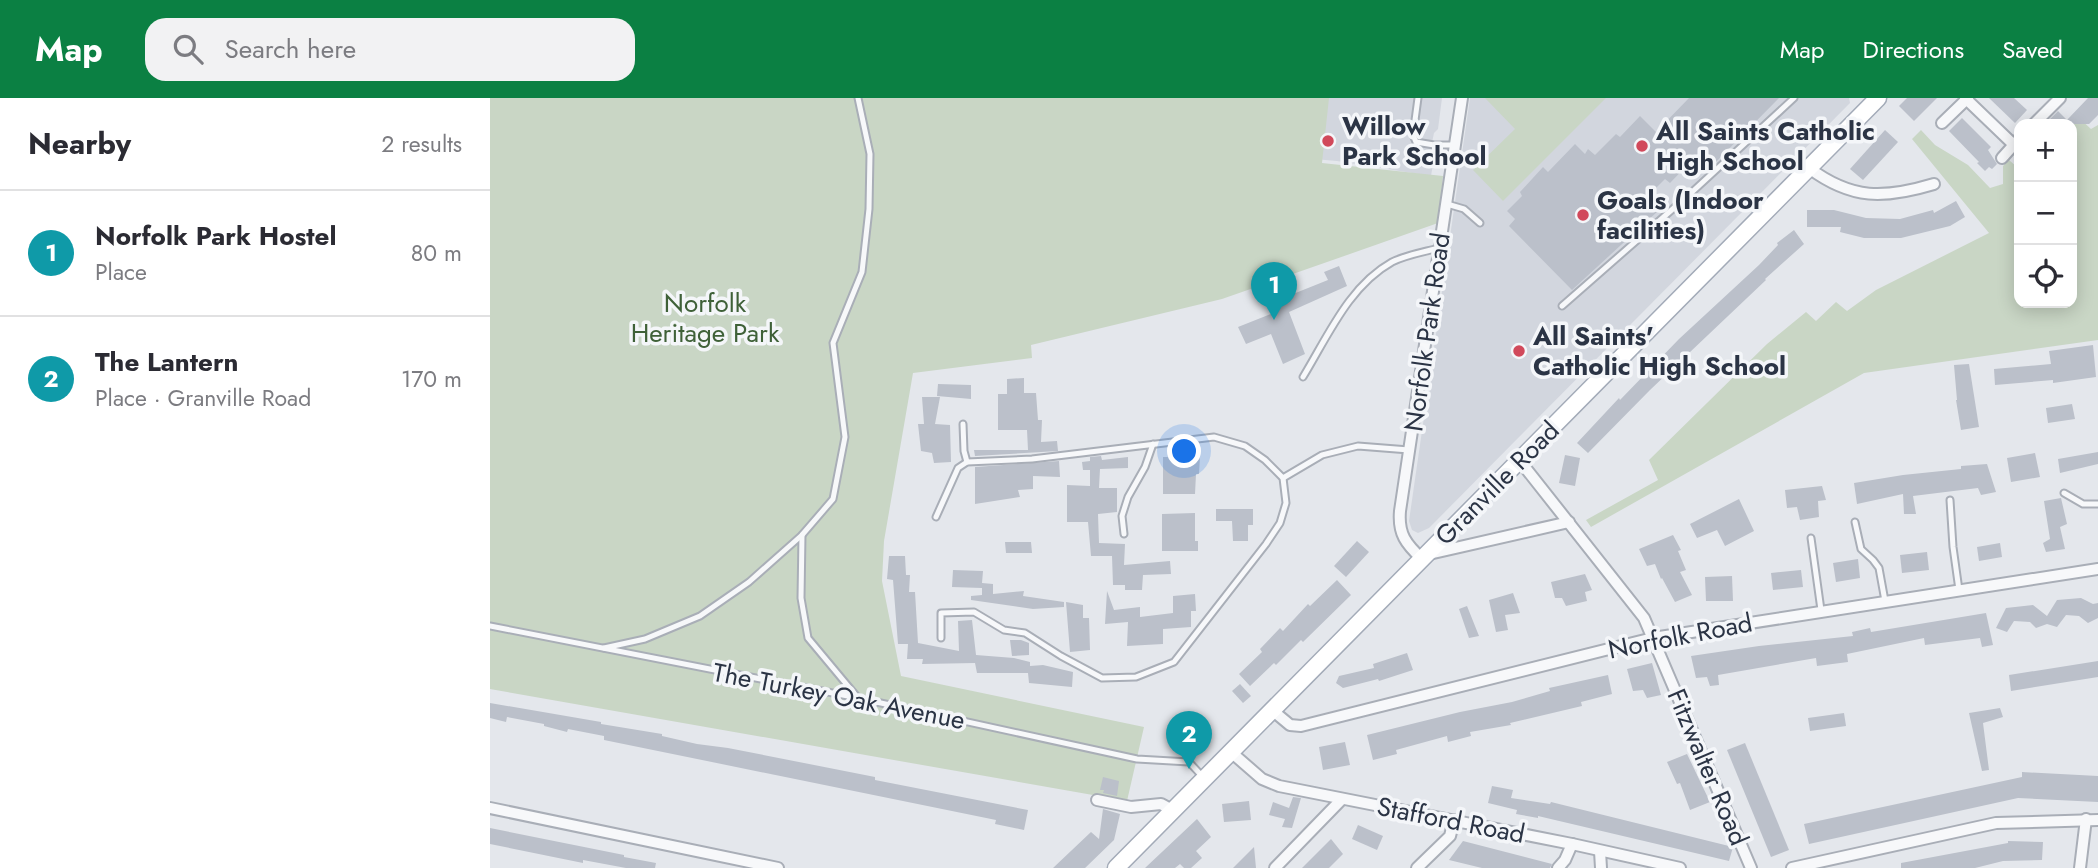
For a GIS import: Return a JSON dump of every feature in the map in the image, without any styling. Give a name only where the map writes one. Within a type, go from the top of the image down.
[{"type":"main road","name":"Granville Road","points":[[1116,868],[1878,98]]},
{"type":"street","name":"Norfolk Park Road","points":[[1424,557],[1402,538],[1399,522],[1462,98]]},
{"type":"street","points":[[1942,123],[1966,98],[2014,139]]},
{"type":"street","points":[[2039,119],[2060,98]]},
{"type":"street","points":[[2002,158],[2014,145]]},
{"type":"street","points":[[1809,168],[1833,184],[1860,194],[1900,195],[1934,184]]},
{"type":"street","name":"Fitzwalter Road","points":[[1520,461],[1643,618],[1751,868]]},
{"type":"street","points":[[1424,557],[1569,522]]},
{"type":"street","name":"Norfolk Road","points":[[1272,710],[1290,725],[1301,726],[1653,638],[2098,569]]},
{"type":"street","name":"Stafford Road","points":[[1231,752],[1255,774],[1269,782],[1341,800],[1454,820],[1680,868]]},
{"type":"street","points":[[1097,800],[1130,807],[1161,804],[1172,810]]},
{"type":"street","points":[[1275,868],[1341,800]]},
{"type":"street","points":[[490,808],[778,868]]},
{"type":"street","points":[[1417,868],[1450,836],[1454,820]]},
{"type":"street","points":[[1792,868],[1996,822],[2092,820],[2080,868]]},
{"type":"street","points":[[1558,868],[1572,844]]},
{"type":"street","points":[[1600,851],[1601,868]]},
{"type":"lane","points":[[600,649],[645,639],[700,615],[749,582],[802,535],[832,499],[845,437],[833,343],[862,272],[869,209],[870,154],[858,98]]},
{"type":"lane","points":[[1418,98],[1413,135],[1416,142],[1455,145]]},
{"type":"lane","points":[[1562,306],[1794,98]]},
{"type":"lane","points":[[1445,203],[1464,209],[1480,223]]},
{"type":"lane","points":[[1303,377],[1354,293],[1371,276],[1395,261],[1441,247]]},
{"type":"lane","points":[[963,424],[967,462]]},
{"type":"lane","points":[[936,517],[958,468],[967,462],[1032,460],[1214,437],[1245,446],[1265,460],[1283,478],[1286,503],[1280,523],[1174,662],[1136,677],[1102,678],[1060,656],[1034,636],[1025,632],[1004,631],[974,612],[941,613],[941,638]]},
{"type":"lane","points":[[1124,534],[1122,516],[1125,506],[1145,467],[1153,444]]},
{"type":"lane","points":[[1283,478],[1322,455],[1358,446],[1410,450]]},
{"type":"lane","points":[[2064,493],[2083,504],[2098,503]]},
{"type":"lane","points":[[1950,500],[1959,590]]},
{"type":"lane","points":[[1855,523],[1861,549],[1879,568],[1885,601]]},
{"type":"lane","points":[[802,535],[802,598],[808,638],[858,698]]},
{"type":"lane","points":[[1811,538],[1822,610]]},
{"type":"lane","name":"The Turkey Oak Avenue","points":[[490,626],[858,698],[1136,759],[1189,762],[1205,778]]},
{"type":"shaded area","name":"Willow Park School","points":[[1229,98],[1442,98],[1438,129],[1434,133],[1430,152],[1434,158],[1431,176],[1337,161],[1222,151]]},
{"type":"shaded area","name":"All Saints' Catholic High School","points":[[1470,98],[1849,98],[1850,103],[1429,528],[1418,533],[1412,530],[1409,521]]},
{"type":"green space","name":"Norfolk Heritage Park","points":[[490,98],[1329,98],[1322,163],[1443,176],[1438,223],[1222,299],[1031,345],[1032,358],[913,373],[884,541],[882,581],[901,676],[1144,727],[1127,801],[490,689]]},
{"type":"green space","points":[[1485,98],[1606,98],[1503,201],[1473,170],[1515,129]]},
{"type":"green space","points":[[2078,117],[2091,129],[2098,125],[2098,340],[1864,373],[1591,527],[1586,520],[1658,480],[1649,460],[1767,344],[1806,312],[1816,321],[1836,302],[1847,311],[1876,290],[1989,233],[1912,139],[1921,130],[1935,145],[1968,165],[1990,188],[2003,184],[2003,166],[2009,160],[2014,164],[2014,308],[2077,308]]},
{"type":"building","points":[[1689,98],[1779,98],[1711,167],[1698,154],[1670,183],[1665,179],[1646,198],[1658,211],[1572,290],[1509,226],[1515,219],[1507,211],[1522,196],[1520,192],[1543,167],[1548,172],[1575,144],[1585,154],[1588,149],[1595,155],[1616,134],[1620,137],[1640,116],[1656,132]]},
{"type":"building","points":[[1907,98],[1937,98],[1914,121],[1899,106]]},
{"type":"building","points":[[1989,98],[2014,98],[2027,110],[2019,119],[2014,119],[2014,122]]},
{"type":"building","points":[[2088,98],[2098,98],[2098,115],[2089,124],[2077,124],[2077,119],[2068,119]]},
{"type":"building","points":[[2058,111],[2066,119],[2050,119]]},
{"type":"building","points":[[1962,118],[1991,147],[1988,150],[1997,164],[1992,169],[1989,167],[1985,171],[1949,131]]},
{"type":"building","points":[[1885,130],[1898,142],[1863,180],[1850,169]]},
{"type":"building","points":[[1956,201],[1965,217],[1950,226],[1901,238],[1864,238],[1840,232],[1841,227],[1807,227],[1807,210],[1834,210],[1866,218],[1900,219],[1933,210],[1934,213]]},
{"type":"building","points":[[1794,230],[1804,244],[1650,390],[1588,453],[1577,443],[1679,339],[1759,265],[1777,243]]},
{"type":"building","points":[[1339,266],[1347,286],[1289,312],[1305,354],[1283,364],[1271,334],[1246,344],[1238,327],[1273,313],[1268,304],[1328,280],[1324,272]]},
{"type":"building","points":[[2093,345],[2096,377],[2053,383],[2053,380],[1995,385],[1994,369],[2051,364],[2049,351]]},
{"type":"building","points":[[1969,364],[1979,427],[1961,430],[1954,365]]},
{"type":"building","points":[[1024,378],[1024,393],[1036,393],[1038,420],[1042,420],[1041,442],[1057,441],[1058,451],[975,456],[974,450],[1028,450],[1027,430],[998,430],[998,394],[1007,394],[1007,379]]},
{"type":"building","points":[[938,384],[971,385],[971,399],[937,396]]},
{"type":"building","points":[[922,397],[940,397],[935,424],[950,425],[951,462],[934,463],[932,453],[921,451],[918,424],[924,424]]},
{"type":"building","points":[[2072,404],[2075,419],[2048,423],[2046,408]]},
{"type":"building","points":[[2098,452],[2098,464],[2060,473],[2058,459]]},
{"type":"building","points":[[2035,453],[2040,477],[2011,482],[2007,458]]},
{"type":"building","points":[[1565,455],[1580,458],[1575,486],[1559,483]]},
{"type":"building","points":[[1101,456],[1102,460],[1128,457],[1128,468],[1100,469],[1099,488],[1117,488],[1117,512],[1098,514],[1099,543],[1125,544],[1124,565],[1170,561],[1171,574],[1143,575],[1142,590],[1125,590],[1125,585],[1113,585],[1112,556],[1091,556],[1088,522],[1067,522],[1067,485],[1090,486],[1090,470],[1083,470],[1082,462],[1090,461],[1090,457]]},
{"type":"building","points":[[1163,457],[1200,457],[1195,494],[1163,494]]},
{"type":"building","points":[[1059,461],[1060,477],[1033,476],[1033,489],[1018,490],[1020,497],[975,504],[975,467]]},
{"type":"building","points":[[1987,464],[1996,492],[1981,495],[1978,488],[1913,496],[1916,514],[1904,514],[1903,494],[1857,504],[1854,483]]},
{"type":"building","points":[[1822,486],[1826,500],[1818,501],[1819,517],[1800,520],[1797,507],[1787,508],[1785,490]]},
{"type":"building","points":[[2061,498],[2067,524],[2060,527],[2065,549],[2046,552],[2043,543],[2050,539],[2044,501]]},
{"type":"building","points":[[1739,499],[1754,531],[1725,546],[1717,530],[1697,538],[1690,524]]},
{"type":"building","points":[[1216,509],[1253,509],[1253,525],[1248,525],[1248,541],[1233,541],[1232,521],[1216,521]]},
{"type":"building","points":[[1195,513],[1195,541],[1198,541],[1198,551],[1162,551],[1162,514]]},
{"type":"building","points":[[1673,535],[1681,550],[1678,551],[1686,570],[1680,572],[1692,595],[1675,602],[1655,564],[1647,566],[1639,549]]},
{"type":"building","points":[[1357,541],[1369,552],[1346,577],[1334,566]]},
{"type":"building","points":[[1005,542],[1031,542],[1032,553],[1006,553]]},
{"type":"building","points":[[2000,543],[2002,557],[1979,561],[1977,547]]},
{"type":"building","points":[[1927,552],[1929,570],[1902,573],[1900,555]]},
{"type":"building","points":[[889,556],[905,556],[906,575],[910,575],[909,592],[915,592],[918,643],[959,651],[958,621],[972,620],[976,655],[1014,658],[1030,662],[1030,666],[1043,665],[1073,672],[1072,687],[1029,683],[1028,673],[977,673],[975,663],[922,664],[923,659],[907,659],[908,644],[898,644],[893,580],[887,579]]},
{"type":"building","points":[[1858,559],[1860,578],[1836,582],[1833,563]]},
{"type":"building","points":[[953,570],[983,571],[982,583],[993,584],[993,594],[1024,591],[1023,596],[1064,602],[1064,607],[1033,609],[971,600],[971,596],[982,595],[982,588],[952,587]]},
{"type":"building","points":[[1801,570],[1803,587],[1773,590],[1771,573]]},
{"type":"building","points":[[1585,574],[1592,590],[1585,592],[1587,601],[1566,606],[1562,598],[1555,598],[1551,582]]},
{"type":"building","points":[[1732,576],[1733,601],[1706,601],[1705,577]]},
{"type":"building","points":[[1337,580],[1351,595],[1303,642],[1301,640],[1250,686],[1239,674],[1262,652],[1260,649],[1280,628],[1283,631],[1308,604],[1310,606]]},
{"type":"building","points":[[1107,591],[1114,610],[1140,607],[1140,617],[1173,613],[1173,596],[1195,594],[1196,611],[1191,611],[1191,627],[1163,629],[1163,644],[1127,646],[1128,622],[1105,624]]},
{"type":"building","points":[[1513,593],[1520,613],[1505,615],[1508,630],[1496,632],[1489,600]]},
{"type":"building","points":[[2081,598],[2093,604],[2098,603],[2098,618],[2088,623],[2079,616],[2066,615],[2057,627],[2047,624],[2036,628],[2030,622],[2014,621],[2007,632],[1996,628],[2006,608],[2033,605],[2047,616],[2057,600]]},
{"type":"building","points":[[1066,602],[1083,605],[1083,618],[1089,618],[1090,650],[1070,652]]},
{"type":"building","points":[[1467,606],[1479,636],[1469,638],[1459,609]]},
{"type":"building","points":[[1986,613],[1993,645],[1982,647],[1980,638],[1925,645],[1924,638],[1847,654],[1848,662],[1817,666],[1816,658],[1718,675],[1719,685],[1710,686],[1707,677],[1696,678],[1691,656],[1853,636],[1852,632],[1870,628],[1871,632]]},
{"type":"building","points":[[1010,640],[1029,643],[1029,655],[1012,656]]},
{"type":"building","points":[[1407,653],[1413,670],[1379,681],[1378,679],[1343,688],[1336,683],[1339,676],[1374,668],[1373,664]]},
{"type":"building","points":[[2098,661],[2098,677],[2011,691],[2009,675]]},
{"type":"building","points":[[1652,663],[1661,695],[1647,698],[1643,690],[1633,691],[1627,669]]},
{"type":"building","points":[[1608,675],[1612,694],[1581,702],[1582,706],[1510,723],[1511,725],[1470,732],[1471,736],[1448,742],[1447,736],[1396,750],[1397,754],[1373,760],[1367,735],[1512,702],[1550,691],[1549,688]]},
{"type":"building","points":[[1240,684],[1251,696],[1243,703],[1232,691]]},
{"type":"building","points":[[490,703],[662,734],[697,744],[875,777],[875,780],[1028,810],[1024,830],[995,824],[996,820],[604,740],[604,736],[568,729],[567,732],[544,724],[507,717],[506,722],[490,718]]},
{"type":"building","points":[[2000,708],[2003,717],[1983,723],[1989,770],[1982,771],[1969,713]]},
{"type":"building","points":[[1844,713],[1846,726],[1810,731],[1808,718]]},
{"type":"building","points":[[1345,742],[1350,765],[1323,770],[1319,747]]},
{"type":"building","points":[[1745,743],[1789,850],[1771,857],[1727,750]]},
{"type":"building","points":[[1687,754],[1710,802],[1690,810],[1680,783],[1677,784],[1667,762]]},
{"type":"building","points":[[2022,772],[2098,776],[2098,802],[2018,798],[1809,844],[1804,824],[2022,777]]},
{"type":"building","points":[[1103,777],[1119,781],[1117,796],[1100,790]]},
{"type":"building","points":[[1492,786],[1513,790],[1511,798],[1551,802],[1733,847],[1729,861],[1538,816],[1516,814],[1517,810],[1488,803]]},
{"type":"building","points":[[1293,797],[1301,798],[1292,828],[1282,827],[1285,819],[1269,815],[1273,802],[1289,808]]},
{"type":"building","points":[[1249,801],[1251,820],[1224,822],[1222,804]]},
{"type":"building","points":[[1103,809],[1120,814],[1114,840],[1085,868],[1053,868],[1091,832],[1099,839]]},
{"type":"building","points":[[1197,819],[1211,837],[1196,851],[1202,858],[1191,868],[1184,868],[1180,864],[1175,868],[1145,868]]},
{"type":"building","points":[[1358,825],[1383,836],[1377,850],[1352,839]]},
{"type":"building","points":[[490,828],[624,855],[656,863],[655,868],[626,868],[583,860],[583,863],[490,844]]},
{"type":"building","points":[[1331,839],[1343,854],[1329,868],[1302,868]]},
{"type":"building","points":[[1463,841],[1552,864],[1550,868],[1482,868],[1449,860]]},
{"type":"building","points":[[2008,841],[2043,842],[2042,860],[2003,861],[1975,868],[1901,868],[1901,863]]},
{"type":"building","points":[[1254,847],[1256,868],[1233,868]]},
{"type":"place","name":"Willow Park School","points":[[1328,141]]},
{"type":"place","name":"All Saints Catholic High School","points":[[1642,146]]},
{"type":"place","name":"Goals (Indoor facilities)","points":[[1583,215]]},
{"type":"place","name":"Norfolk Park Hostel","points":[[1274,320]]},
{"type":"place","name":"All Saints' Catholic High School","points":[[1519,351]]},
{"type":"place","name":"The Lantern","points":[[1189,769]]}]
